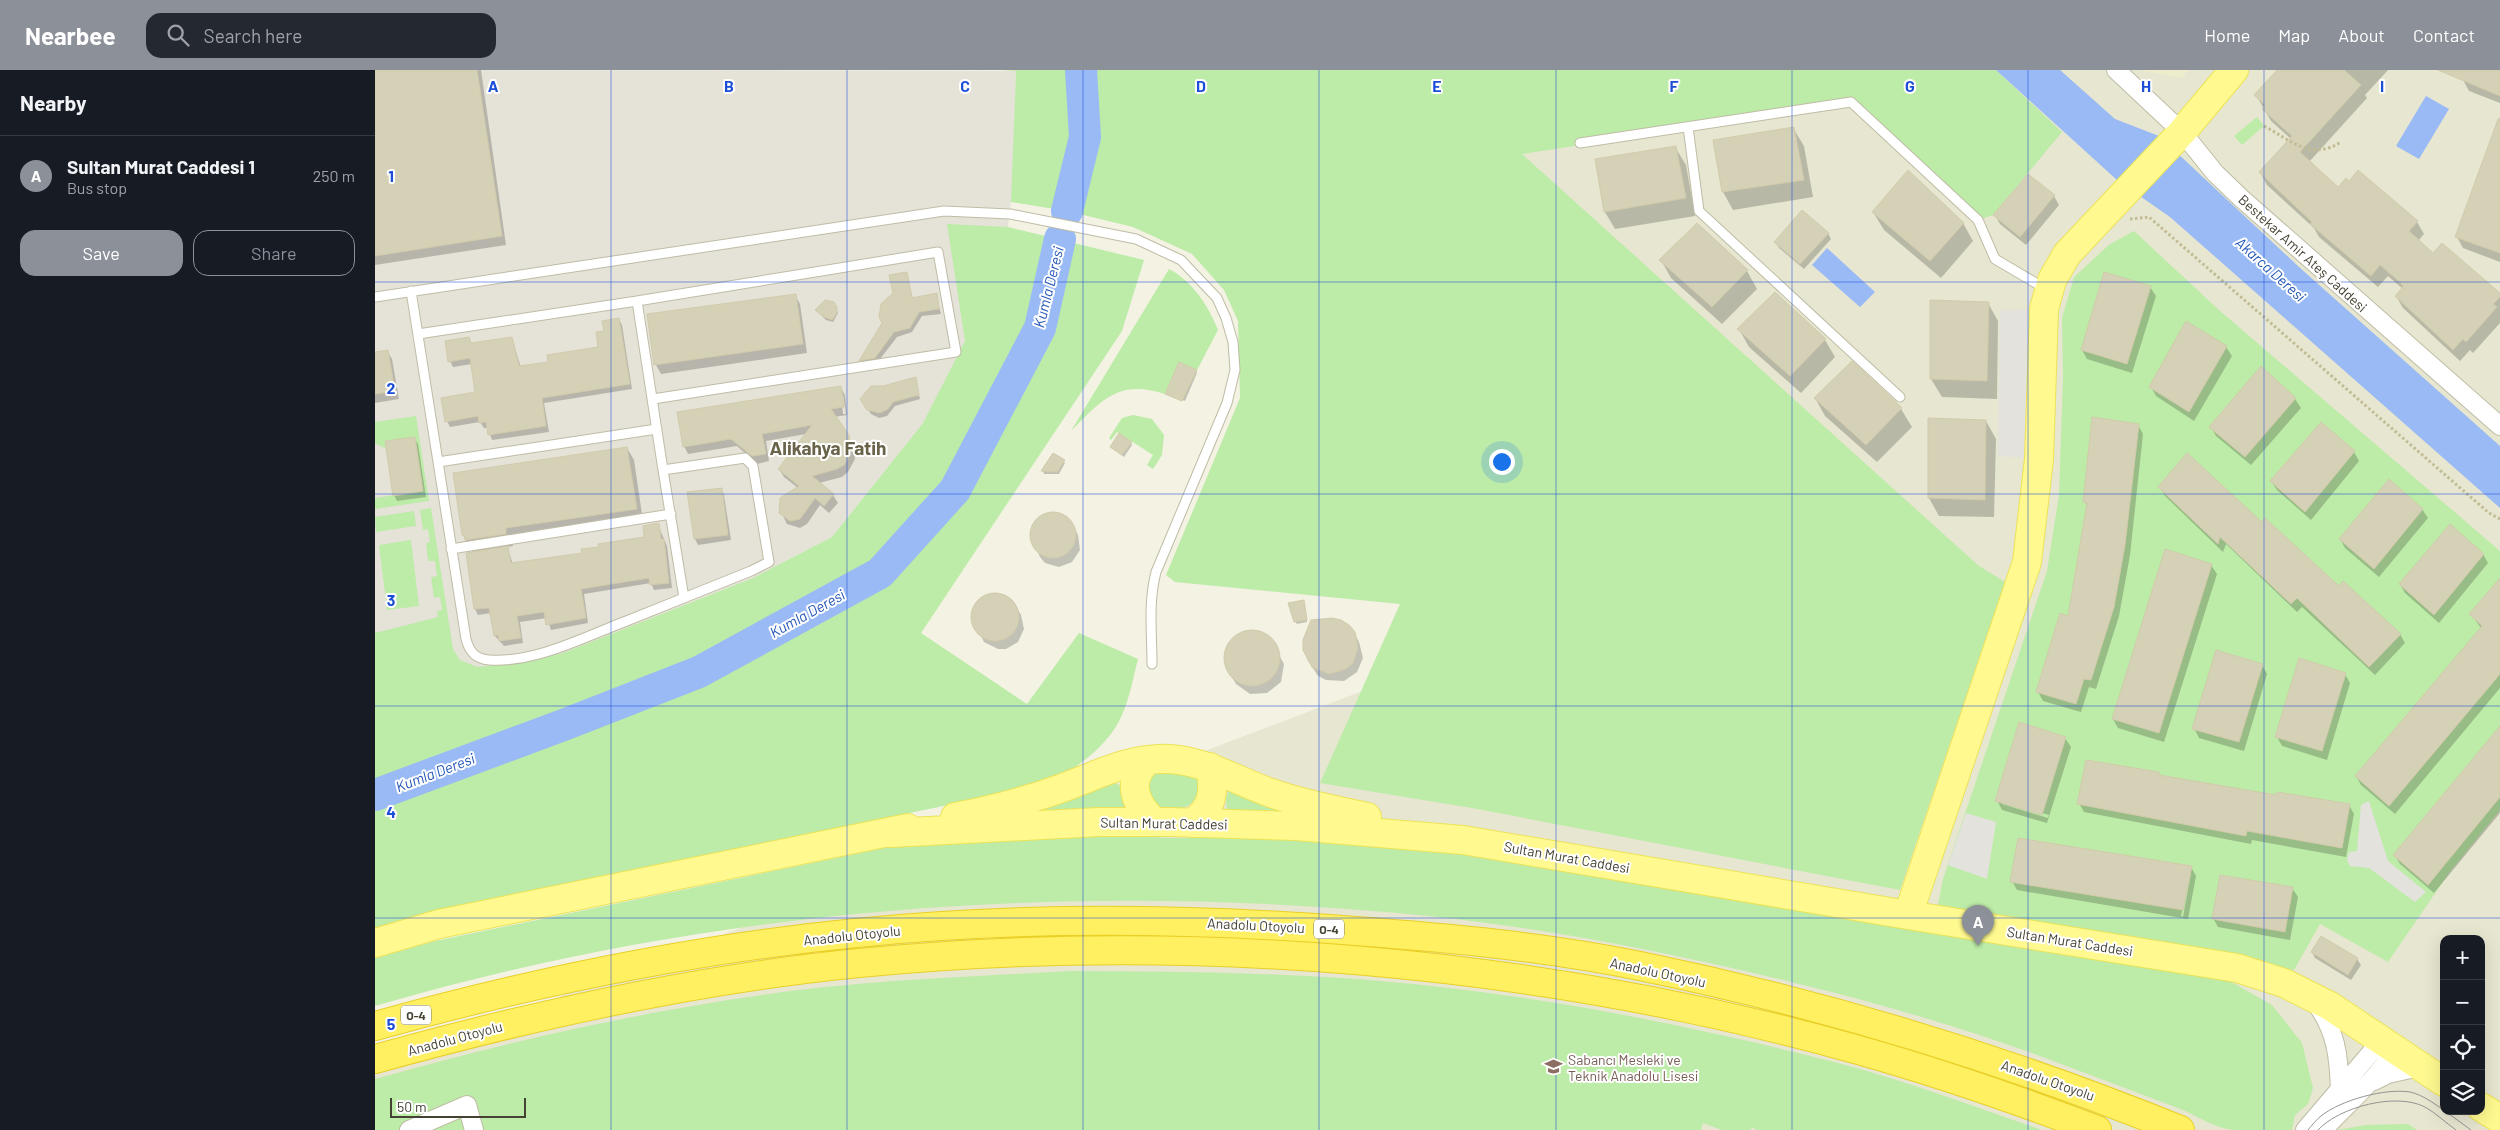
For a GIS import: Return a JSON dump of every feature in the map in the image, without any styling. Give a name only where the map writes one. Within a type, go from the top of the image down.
[{"type":"highway","name":"Anadolu Otoyolu","points":[[375,1026],[595,972],[761,945],[857,933],[1075,921],[1274,925],[1397,934],[1508,946],[1638,966],[1820,1008],[1905,1032],[2095,1096],[2180,1130]]},
{"type":"highway","name":"Anadolu Otoyolu","points":[[375,1059],[483,1029],[577,1008],[691,986],[858,963],[1068,952],[1245,954],[1451,969],[1659,1002],[1855,1049],[2030,1104],[2097,1130]]},
{"type":"main road","points":[[1908,915],[2027,562],[2039,459],[2044,309],[2048,290],[2067,254],[2175,139],[2235,70]]},
{"type":"main road","points":[[1148,760],[1139,768],[1135,785],[1140,805],[1155,822]]},
{"type":"main road","points":[[375,943],[439,924],[891,833],[1027,799],[1131,763],[1148,760],[1185,760],[1210,767],[1271,793],[1311,805],[1463,840]]},
{"type":"main road","points":[[1192,823],[1203,816],[1211,805],[1213,792],[1210,767]]},
{"type":"main road","name":"Sultan Murat Caddesi","points":[[891,833],[1099,822],[1155,822],[1296,826],[1463,840],[2237,968],[2284,983],[2330,1006],[2387,1046],[2440,1079]]},
{"type":"main road","points":[[2485,1109],[2500,1119]]},
{"type":"street","name":"Bestekar Amir Ateş Caddesi","points":[[2115,70],[2175,139],[2500,426]]},
{"type":"street","points":[[2309,996],[2327,1018],[2335,1041],[2340,1064],[2340,1091]]},
{"type":"street","points":[[2371,1083],[2387,1046]]},
{"type":"street","points":[[2305,1130],[2340,1091],[2387,1046]]},
{"type":"street","points":[[2323,1130],[2351,1099],[2371,1083],[2388,1074],[2419,1066]]},
{"type":"street","points":[[409,1130],[467,1105],[474,1130]]},
{"type":"lane","points":[[1580,144],[1851,102],[1978,220],[1995,259],[2048,290]]},
{"type":"lane","points":[[1689,127],[1699,211],[1899,398]]},
{"type":"lane","points":[[375,297],[944,211],[1010,214],[1136,239],[1181,260],[1217,298],[1226,318],[1233,342],[1235,370],[1227,403],[1156,572],[1151,591],[1149,613],[1152,664]]},
{"type":"lane","points":[[418,334],[939,252],[956,352],[653,399]]},
{"type":"lane","points":[[411,292],[451,549],[469,649],[477,656],[488,660],[519,658],[562,646],[769,562],[753,466],[745,458],[663,470]]},
{"type":"lane","points":[[637,301],[684,598]]},
{"type":"lane","points":[[438,462],[657,429]]},
{"type":"lane","points":[[451,549],[671,514]]},
{"type":"path","points":[[2265,126],[2307,149],[2319,152],[2330,150],[2341,142]]},
{"type":"path","points":[[2096,222],[2149,217],[2500,520]]},
{"type":"shaded area","points":[[375,70],[1016,71],[1012,194],[1008,227],[999,264],[954,366],[923,423],[832,537],[753,578],[551,658],[375,724]]},
{"type":"shaded area","points":[[1832,70],[2500,70],[2500,1130],[375,1130],[375,1067],[1893,489],[1521,154],[1580,143]]},
{"type":"shaded area","points":[[2140,70],[2188,70],[2182,78]]},
{"type":"shaded area","points":[[2044,309],[2039,459],[1998,456],[2000,310]]},
{"type":"shaded area","points":[[2369,801],[2388,861],[2426,892],[2415,902],[2369,868],[2350,866],[2347,860],[2349,852],[2357,851],[2361,805]]},
{"type":"shaded area","points":[[1966,813],[1996,822],[1987,879],[1948,865]]},
{"type":"green space","points":[[1003,70],[1996,70],[2062,132],[1993,215],[1978,220],[1851,103],[1522,154],[1979,566],[2005,582],[1900,890],[1472,808],[1320,783],[1400,604],[1175,582],[1166,575],[1240,398],[1238,321],[1224,290],[1192,254],[1133,227],[1067,211],[1011,202],[1016,71]]},
{"type":"green space","points":[[2257,117],[2264,126],[2242,145],[2234,136]]},
{"type":"green space","points":[[947,224],[1008,227],[1144,260],[1122,331],[921,633],[1027,704],[1079,633],[1138,659],[1125,708],[1109,736],[1090,756],[1068,771],[1045,782],[1022,789],[465,905],[375,929],[375,795],[656,689],[375,793],[375,633],[438,617],[437,611],[442,610],[440,597],[434,598],[431,577],[437,576],[435,561],[428,561],[426,543],[430,542],[428,529],[423,530],[420,510],[431,508],[453,649],[460,660],[477,667],[524,662],[563,653],[753,578],[832,537],[923,423],[965,341]]},
{"type":"green space","points":[[2134,231],[2220,311],[2500,551],[2500,810],[2449,873],[2388,962],[2320,924],[2294,970],[1937,910],[1943,879],[2047,571],[2059,495],[2063,376],[2062,318],[2074,277],[2110,244]]},
{"type":"green space","points":[[1169,269],[1185,280],[1199,295],[1218,330],[1197,370],[1179,362],[1165,394],[1135,389],[1112,395],[1092,410],[1071,431]]},
{"type":"green space","points":[[1133,415],[1152,419],[1164,435],[1162,455],[1153,469],[1147,465],[1153,455],[1117,432],[1111,440],[1109,438],[1122,418]]},
{"type":"green space","points":[[416,416],[429,501],[375,509],[375,498],[423,491],[415,437],[385,441],[386,449],[375,443],[375,422]]},
{"type":"green space","points":[[414,511],[416,526],[376,532],[375,517]]},
{"type":"green space","points":[[411,540],[419,606],[387,610],[379,545]]},
{"type":"green space","points":[[1165,769],[1197,777],[1198,794],[1191,804],[1178,809],[1163,811],[1154,803],[1147,785],[1151,774]]},
{"type":"green space","points":[[1115,782],[1120,786],[1125,810],[1034,815],[1033,811]]},
{"type":"green space","points":[[1229,789],[1368,822],[1227,809],[1226,799]]},
{"type":"green space","points":[[1079,833],[1168,838],[1378,838],[2226,979],[2272,1005],[2302,1043],[2313,1088],[2308,1104],[2295,1115],[2292,1130],[2226,1129],[2178,1108],[1980,1035],[1857,999],[1746,971],[1598,940],[1498,924],[1398,913],[1269,904],[1140,901],[1011,903],[882,912],[754,926],[626,946],[500,973],[375,1006],[375,958],[435,941],[928,839]]},
{"type":"green space","points":[[1070,971],[1197,972],[1324,977],[1389,982],[1519,997],[1711,1033],[1838,1063],[1915,1086],[2042,1130],[1756,1130],[1753,1127],[1750,1130],[1722,1130],[1703,1123],[1701,1130],[375,1130],[375,1079],[471,1053],[615,1020],[800,990],[916,980]]},
{"type":"green space","points":[[2408,1124],[2417,1130],[2337,1130],[2366,1125]]},
{"type":"water","name":"Akarca Deresi","points":[[1996,70],[2060,70],[2115,119],[2159,136],[2299,267],[2500,446],[2500,508],[2170,217],[2117,180]]},
{"type":"water","points":[[2426,96],[2449,109],[2419,159],[2396,146]]},
{"type":"water","points":[[1827,248],[1875,292],[1860,307],[1812,265]]},
{"type":"building","points":[[375,70],[477,70],[502,236],[375,256]]},
{"type":"building","points":[[2277,70],[2344,70],[2361,85],[2300,152],[2338,187],[2346,178],[2349,181],[2358,170],[2418,221],[2409,231],[2433,253],[2442,243],[2500,293],[2500,297],[2493,304],[2497,307],[2466,342],[2463,339],[2453,350],[2395,296],[2403,287],[2401,283],[2380,265],[2371,276],[2310,224],[2312,222],[2259,172],[2292,136],[2262,109],[2265,105],[2254,95]]},
{"type":"building","points":[[2438,70],[2500,70],[2500,96]]},
{"type":"building","points":[[2498,119],[2500,119],[2500,253],[2455,237]]},
{"type":"building","points":[[1794,127],[1804,180],[1722,192],[1713,140]]},
{"type":"building","points":[[1676,146],[1686,198],[1604,212],[1595,159]]},
{"type":"building","points":[[1908,170],[1964,223],[1930,261],[1872,212]]},
{"type":"building","points":[[2028,174],[2055,195],[2020,237],[1993,215]]},
{"type":"building","points":[[1802,210],[1829,233],[1800,264],[1774,242]]},
{"type":"building","points":[[1697,223],[1748,270],[1712,307],[1659,260]]},
{"type":"building","points":[[907,272],[912,298],[937,293],[939,309],[919,312],[910,328],[894,332],[875,358],[859,361],[882,323],[879,317],[881,304],[893,293],[889,275]]},
{"type":"building","points":[[2104,272],[2151,286],[2127,364],[2081,350]]},
{"type":"building","points":[[1775,292],[1826,339],[1790,376],[1737,329]]},
{"type":"building","points":[[796,294],[803,344],[654,365],[647,314]]},
{"type":"building","points":[[825,300],[834,302],[837,307],[837,313],[832,320],[815,310]]},
{"type":"building","points":[[1930,300],[1989,302],[1987,381],[1930,379]]},
{"type":"building","points":[[619,318],[630,384],[542,398],[546,426],[488,435],[486,422],[479,423],[478,416],[445,422],[441,398],[475,392],[470,358],[448,362],[445,341],[469,337],[471,343],[512,337],[519,366],[548,362],[547,355],[598,347],[596,332],[604,331],[602,321]]},
{"type":"building","points":[[2186,321],[2227,346],[2189,412],[2149,387]]},
{"type":"building","points":[[388,350],[395,391],[375,394],[375,352]]},
{"type":"building","points":[[1852,361],[1902,408],[1866,445],[1814,398]]},
{"type":"building","points":[[1179,362],[1197,370],[1182,401],[1165,394]]},
{"type":"building","points":[[2261,366],[2296,398],[2245,457],[2209,427]]},
{"type":"building","points":[[916,377],[919,395],[893,402],[888,409],[880,413],[867,410],[860,399],[871,386],[883,386]]},
{"type":"building","points":[[841,386],[844,407],[831,409],[849,435],[851,451],[844,465],[837,469],[812,476],[834,494],[824,506],[815,498],[800,519],[790,521],[779,513],[780,498],[799,486],[778,469],[812,425],[762,434],[766,454],[752,456],[731,439],[683,447],[677,412]]},
{"type":"building","points":[[2092,417],[2139,424],[2125,545],[2114,607],[2091,680],[2084,679],[2076,704],[2036,692],[2060,613],[2068,616],[2087,503],[2083,502]]},
{"type":"building","points":[[1928,418],[1986,420],[1985,500],[1928,498]]},
{"type":"building","points":[[2321,422],[2355,451],[2305,512],[2270,481]]},
{"type":"building","points":[[1119,433],[1132,442],[1122,455],[1110,447]]},
{"type":"building","points":[[415,437],[423,491],[393,496],[385,441]]},
{"type":"building","points":[[627,447],[637,509],[506,528],[506,534],[465,540],[464,535],[462,535],[453,473]]},
{"type":"building","points":[[1053,453],[1065,460],[1057,472],[1041,471]]},
{"type":"building","points":[[2187,453],[2262,522],[2265,518],[2339,586],[2343,581],[2401,634],[2369,667],[2297,598],[2291,604],[2220,537],[2218,544],[2158,487]]},
{"type":"building","points":[[2389,479],[2423,509],[2374,569],[2339,539]]},
{"type":"building","points":[[722,488],[728,535],[694,539],[687,492]]},
{"type":"building","points":[[1048,512],[1058,512],[1070,518],[1075,526],[1075,544],[1070,552],[1062,557],[1048,558],[1040,555],[1033,548],[1030,540],[1030,530],[1033,522],[1040,515]]},
{"type":"building","points":[[659,523],[661,539],[664,539],[669,583],[650,585],[649,578],[581,589],[586,618],[546,625],[544,612],[517,616],[521,638],[499,641],[498,635],[494,636],[489,608],[474,609],[466,553],[508,546],[511,563],[582,553],[581,549],[599,547],[598,544],[644,537],[643,526]]},
{"type":"building","points":[[2450,524],[2484,554],[2434,615],[2399,584]]},
{"type":"building","points":[[2165,549],[2212,564],[2159,733],[2112,719]]},
{"type":"building","points":[[2500,578],[2500,674],[2389,806],[2355,776],[2482,626],[2469,614]]},
{"type":"building","points":[[990,593],[1000,593],[1012,600],[1019,612],[1019,622],[1012,634],[1000,641],[990,641],[982,637],[975,630],[971,622],[971,612],[975,604],[982,597]]},
{"type":"building","points":[[1304,600],[1307,620],[1294,622],[1288,603]]},
{"type":"building","points":[[1332,618],[1341,620],[1349,625],[1355,632],[1358,648],[1353,663],[1346,669],[1329,674],[1312,667],[1303,650],[1303,640],[1311,620]]},
{"type":"building","points":[[1252,630],[1263,632],[1272,638],[1278,647],[1280,658],[1278,669],[1272,678],[1263,684],[1252,686],[1241,684],[1232,678],[1226,669],[1224,658],[1226,647],[1232,638],[1241,632]]},
{"type":"building","points":[[2216,650],[2263,664],[2239,742],[2192,729]]},
{"type":"building","points":[[2299,658],[2346,673],[2322,751],[2275,737]]},
{"type":"building","points":[[2019,722],[2066,737],[2042,815],[1995,801]]},
{"type":"building","points":[[2500,726],[2500,797],[2428,885],[2393,855]]},
{"type":"building","points":[[2086,760],[2159,772],[2159,775],[2276,795],[2277,792],[2350,804],[2342,848],[2247,831],[2246,836],[2077,804]]},
{"type":"building","points":[[2018,838],[2192,866],[2183,910],[2010,882]]},
{"type":"building","points":[[2220,875],[2293,887],[2285,932],[2212,919]]},
{"type":"building","points":[[2321,936],[2358,958],[2348,975],[2311,952]]},
{"type":"waterway","name":"Kumla Deresi","points":[[1067,211],[1085,137],[1081,70]]},
{"type":"waterway","name":"Kumla Deresi","points":[[375,795],[699,672],[880,573],[955,490],[1040,328],[1060,239]]},
{"type":"tram line","points":[[2308,1130],[2321,1116],[2330,1110],[2364,1096],[2388,1092],[2410,1092],[2440,1108]]},
{"type":"tram line","points":[[2318,1130],[2327,1122],[2353,1109],[2369,1104],[2399,1101],[2425,1107],[2456,1130]]},
{"type":"tram line","points":[[2450,1115],[2471,1130]]},
{"type":"place","name":"Sultan Murat Caddesi 1","points":[[1978,946]]},
{"type":"place","name":"Sabancı Mesleki ve Teknik Anadolu Lisesi","points":[[1554,1067]]},
{"type":"district","name":"Alikahya Fatih","points":[[828,447]]}]
